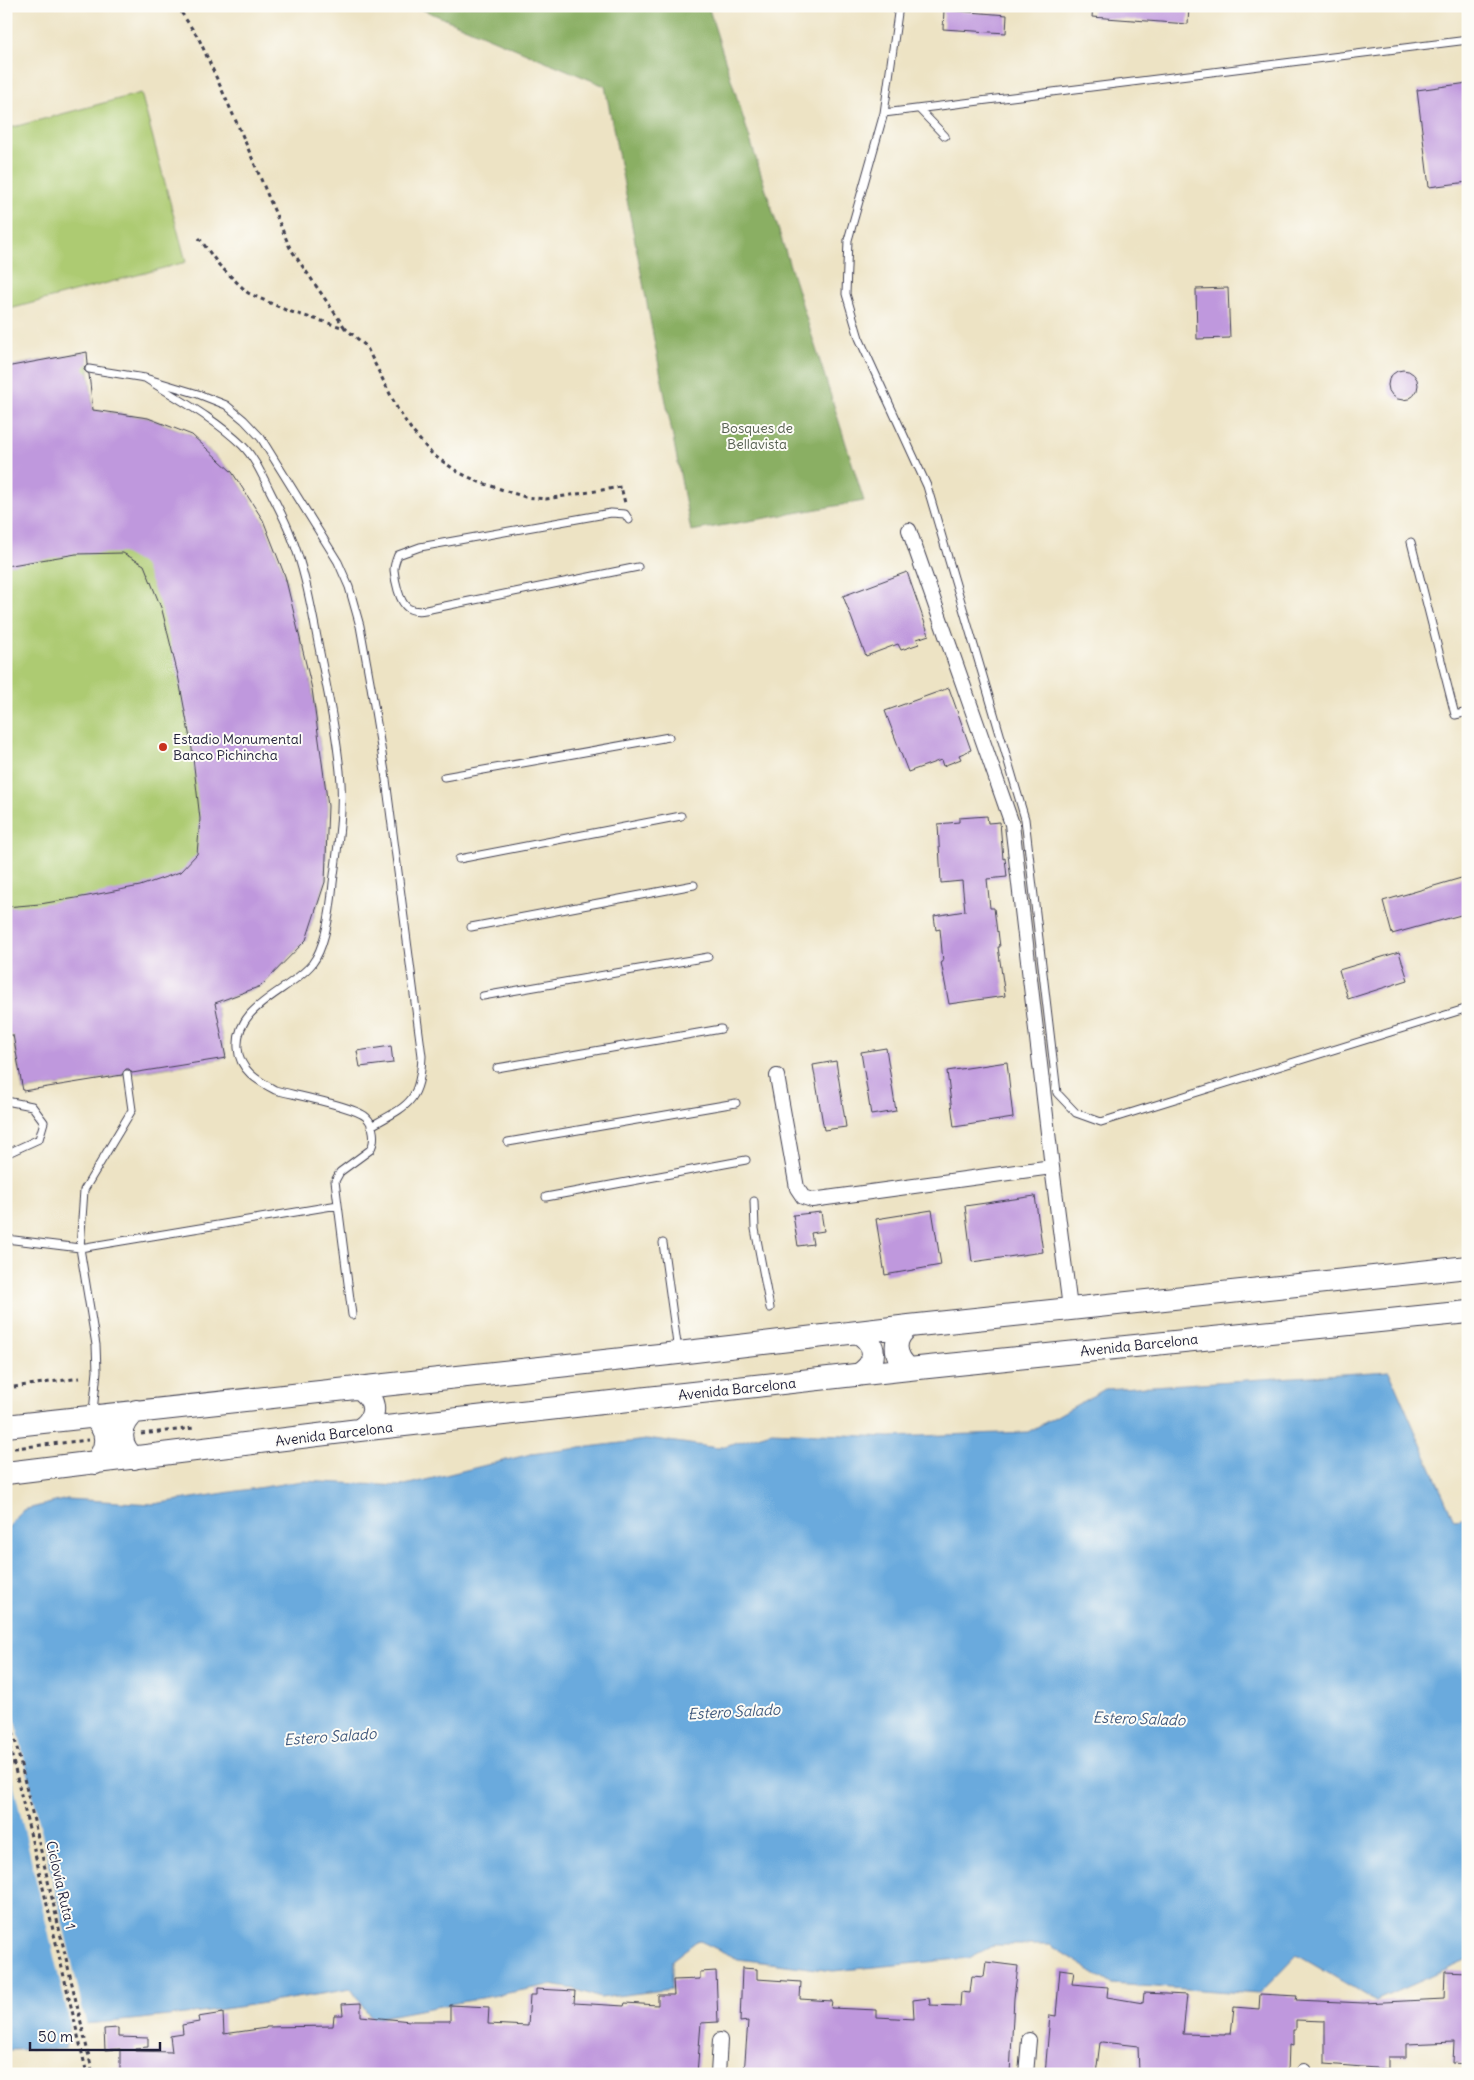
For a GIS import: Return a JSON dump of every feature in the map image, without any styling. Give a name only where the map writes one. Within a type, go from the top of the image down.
[{"type":"main road","points":[[6,1426],[678,1353],[1070,1308],[1468,1267]]},
{"type":"main road","name":"Avenida Barcelona","points":[[6,1473],[358,1430],[909,1369],[1468,1312]]},
{"type":"main road","points":[[909,1326],[898,1337],[896,1345],[896,1353],[901,1362],[909,1369]]},
{"type":"main road","points":[[856,1332],[866,1337],[872,1346],[873,1356],[871,1364],[866,1371],[858,1375]]},
{"type":"main road","points":[[394,1384],[387,1390],[382,1408],[386,1416],[400,1426]]},
{"type":"main road","points":[[358,1387],[366,1392],[372,1400],[373,1409],[371,1418],[366,1426],[358,1430]]},
{"type":"main road","points":[[134,1458],[127,1452],[121,1436],[123,1426],[128,1417],[136,1411]]},
{"type":"main road","points":[[92,1416],[99,1422],[106,1438],[102,1455],[95,1463]]},
{"type":"street","points":[[909,530],[1012,824],[1070,1308]]},
{"type":"street","points":[[777,1076],[797,1188],[803,1197],[812,1200],[1052,1167]]},
{"type":"street","points":[[718,2074],[720,2040]]},
{"type":"street","points":[[1026,2074],[1029,2040]]},
{"type":"lane","points":[[899,6],[884,113],[848,240],[846,294],[859,338],[927,486],[1025,819],[1057,1093],[1076,1113],[1101,1122],[1468,1008]]},
{"type":"lane","points":[[884,113],[1468,40]]},
{"type":"lane","points":[[919,109],[945,136]]},
{"type":"lane","points":[[89,369],[145,378],[205,397],[226,406],[244,420],[261,438],[303,502],[338,562],[349,587],[360,626],[376,715],[422,1056],[419,1084],[413,1097],[400,1110],[371,1126]]},
{"type":"lane","points":[[145,378],[204,415],[242,445],[256,462],[290,533],[303,572],[334,723],[341,801],[333,888],[323,940],[318,954],[311,964],[255,1009],[245,1020],[239,1031],[237,1041],[241,1064],[249,1073],[266,1085],[275,1090],[352,1110],[365,1116],[371,1126],[374,1141],[370,1150],[337,1176],[335,1187],[352,1315]]},
{"type":"lane","points":[[629,520],[624,514],[611,513],[420,547],[398,555],[394,563],[394,571],[402,602],[405,606],[416,611],[638,567]]},
{"type":"lane","points":[[1411,542],[1454,715],[1468,712]]},
{"type":"lane","points":[[444,777],[669,737]]},
{"type":"lane","points":[[459,859],[681,816]]},
{"type":"lane","points":[[471,927],[694,885]]},
{"type":"lane","points":[[483,996],[708,957]]},
{"type":"lane","points":[[497,1068],[721,1028]]},
{"type":"lane","points":[[92,1416],[97,1371],[96,1345],[80,1248],[84,1190],[132,1110],[127,1074]]},
{"type":"lane","points":[[6,1101],[32,1106],[44,1122],[39,1139],[6,1154]]},
{"type":"lane","points":[[508,1142],[736,1103]]},
{"type":"lane","points":[[546,1197],[746,1160]]},
{"type":"lane","points":[[754,1201],[755,1229],[770,1308]]},
{"type":"lane","points":[[6,1239],[80,1248],[338,1204]]},
{"type":"lane","points":[[664,1243],[678,1353]]},
{"type":"path","points":[[177,6],[199,39],[290,248],[345,328],[366,346],[398,410],[413,432],[432,454],[458,472],[479,482],[525,498],[546,499],[621,487],[629,520]]},
{"type":"path","points":[[199,238],[219,265],[248,293],[288,311],[345,328]]},
{"type":"path","points":[[6,1388],[80,1378]]},
{"type":"path","name":"Ciclovía Ruta 1","points":[[6,1701],[93,2074]]},
{"type":"path","points":[[6,1732],[87,2074]]},
{"type":"green space","name":"Bosques de Bellavista","points":[[414,6],[708,6],[864,501],[691,531],[605,86]]},
{"type":"green space","points":[[141,93],[186,262],[6,310],[6,129]]},
{"type":"green space","name":"Estadio Monumental Banco Pichincha","points":[[87,352],[93,410],[148,418],[192,435],[232,472],[263,520],[285,576],[312,689],[328,806],[325,882],[306,940],[261,986],[215,1003],[226,1058],[23,1091],[13,1035],[6,1035],[6,367]]},
{"type":"water","name":"Estero Salado","points":[[1389,1371],[1454,1520],[1468,1518],[1468,1960],[1376,2001],[1297,1955],[1259,1994],[1112,1984],[1050,1945],[994,1945],[969,1958],[833,1971],[738,1959],[698,1940],[672,1960],[672,1989],[600,1998],[575,1989],[550,1985],[372,2019],[351,1989],[210,2011],[69,2025],[65,2049],[6,2050],[6,1530],[23,1510],[67,1499],[154,1504],[302,1481],[401,1486],[531,1454],[654,1439],[718,1448],[771,1432],[890,1437],[1028,1432],[1105,1389]]},
{"type":"pier","points":[[6,1680],[87,2027],[71,2028],[6,1753]]},
{"type":"building","points":[[1093,6],[1189,6],[1188,24],[1092,17]]},
{"type":"building","points":[[944,10],[1007,15],[1006,33],[943,29]]},
{"type":"building","points":[[1468,83],[1468,182],[1429,187],[1417,90]]},
{"type":"building","points":[[1228,288],[1230,338],[1197,339],[1196,289]]},
{"type":"building","name":"Estadio Monumental Banco Pichincha","points":[[87,352],[88,364],[84,370],[89,374],[93,410],[148,418],[192,435],[232,472],[263,520],[285,576],[312,689],[328,806],[325,882],[306,940],[261,986],[215,1003],[226,1058],[132,1073],[129,1069],[126,1069],[122,1075],[23,1091],[13,1035],[6,1035],[6,907],[40,904],[140,886],[180,872],[197,854],[200,819],[192,749],[178,675],[162,610],[144,565],[123,553],[76,554],[6,566],[6,367]]},
{"type":"building","points":[[1403,370],[1409,371],[1417,379],[1417,391],[1409,399],[1403,400],[1397,399],[1389,391],[1388,385],[1389,379],[1397,371]]},
{"type":"building","points":[[907,572],[929,635],[917,639],[919,644],[901,650],[898,644],[866,656],[843,596]]},
{"type":"building","points":[[949,688],[971,750],[959,755],[961,759],[943,766],[941,760],[908,772],[885,711]]},
{"type":"building","points":[[987,816],[988,823],[1000,822],[1003,859],[1005,858],[1007,877],[987,879],[990,908],[994,908],[998,931],[1000,947],[998,947],[1005,996],[949,1004],[941,962],[943,962],[940,929],[936,930],[934,916],[965,911],[962,881],[941,883],[938,824],[959,822],[959,818]]},
{"type":"building","points":[[1468,876],[1468,913],[1392,934],[1383,901]]},
{"type":"building","points":[[1399,952],[1408,980],[1348,999],[1339,970]]},
{"type":"building","points":[[391,1046],[393,1063],[360,1067],[357,1051]]},
{"type":"building","points":[[886,1048],[896,1111],[871,1115],[861,1052]]},
{"type":"building","points":[[836,1061],[846,1127],[824,1130],[813,1065]]},
{"type":"building","points":[[1007,1062],[1013,1118],[954,1127],[947,1071]]},
{"type":"building","points":[[1035,1196],[1043,1252],[972,1262],[965,1206]]},
{"type":"building","points":[[932,1210],[941,1265],[885,1275],[876,1219]]},
{"type":"building","points":[[821,1212],[824,1231],[811,1233],[813,1244],[798,1246],[793,1215]]},
{"type":"building","points":[[986,1962],[1018,1966],[1014,1998],[1010,2074],[744,2074],[748,2021],[740,2022],[742,1968],[757,1969],[757,1979],[801,1982],[800,1999],[832,2001],[831,2008],[877,2010],[877,2017],[914,2019],[913,2000],[929,1998],[930,2005],[960,2006],[961,1992],[970,1993],[972,1976],[984,1977]]},
{"type":"building","points":[[1060,1969],[1074,1971],[1072,1984],[1108,1987],[1107,1997],[1143,2003],[1144,1993],[1187,1995],[1183,2034],[1225,2035],[1231,2034],[1234,2007],[1259,2009],[1260,1994],[1297,1996],[1296,2000],[1364,2003],[1444,1999],[1445,1971],[1468,1972],[1466,2064],[1453,2063],[1454,2042],[1406,2044],[1406,2057],[1388,2057],[1388,2069],[1325,2064],[1325,2021],[1296,2020],[1296,2030],[1293,2030],[1293,2046],[1289,2045],[1288,2074],[1145,2074],[1145,2072],[1139,2072],[1138,2046],[1102,2042],[1100,2043],[1096,2074],[1045,2074],[1050,2015],[1056,2016]]},
{"type":"building","points":[[716,1971],[718,2022],[701,2023],[697,2074],[120,2074],[120,2049],[105,2050],[104,2029],[118,2028],[118,2037],[148,2038],[148,2047],[135,2048],[135,2051],[172,2052],[170,2036],[183,2034],[182,2025],[199,2022],[198,2017],[223,2013],[224,2034],[266,2027],[333,2026],[334,2015],[343,2015],[342,2004],[361,2003],[361,2016],[410,2021],[450,2021],[450,2005],[489,2007],[488,2024],[528,2026],[530,1995],[536,1995],[536,1989],[575,1991],[574,2003],[624,2006],[625,2003],[658,2005],[658,1995],[674,1995],[673,1980],[700,1979],[700,1972]]},
{"type":"place","name":"Estadio Monumental Banco Pichincha","points":[[163,747]]}]
